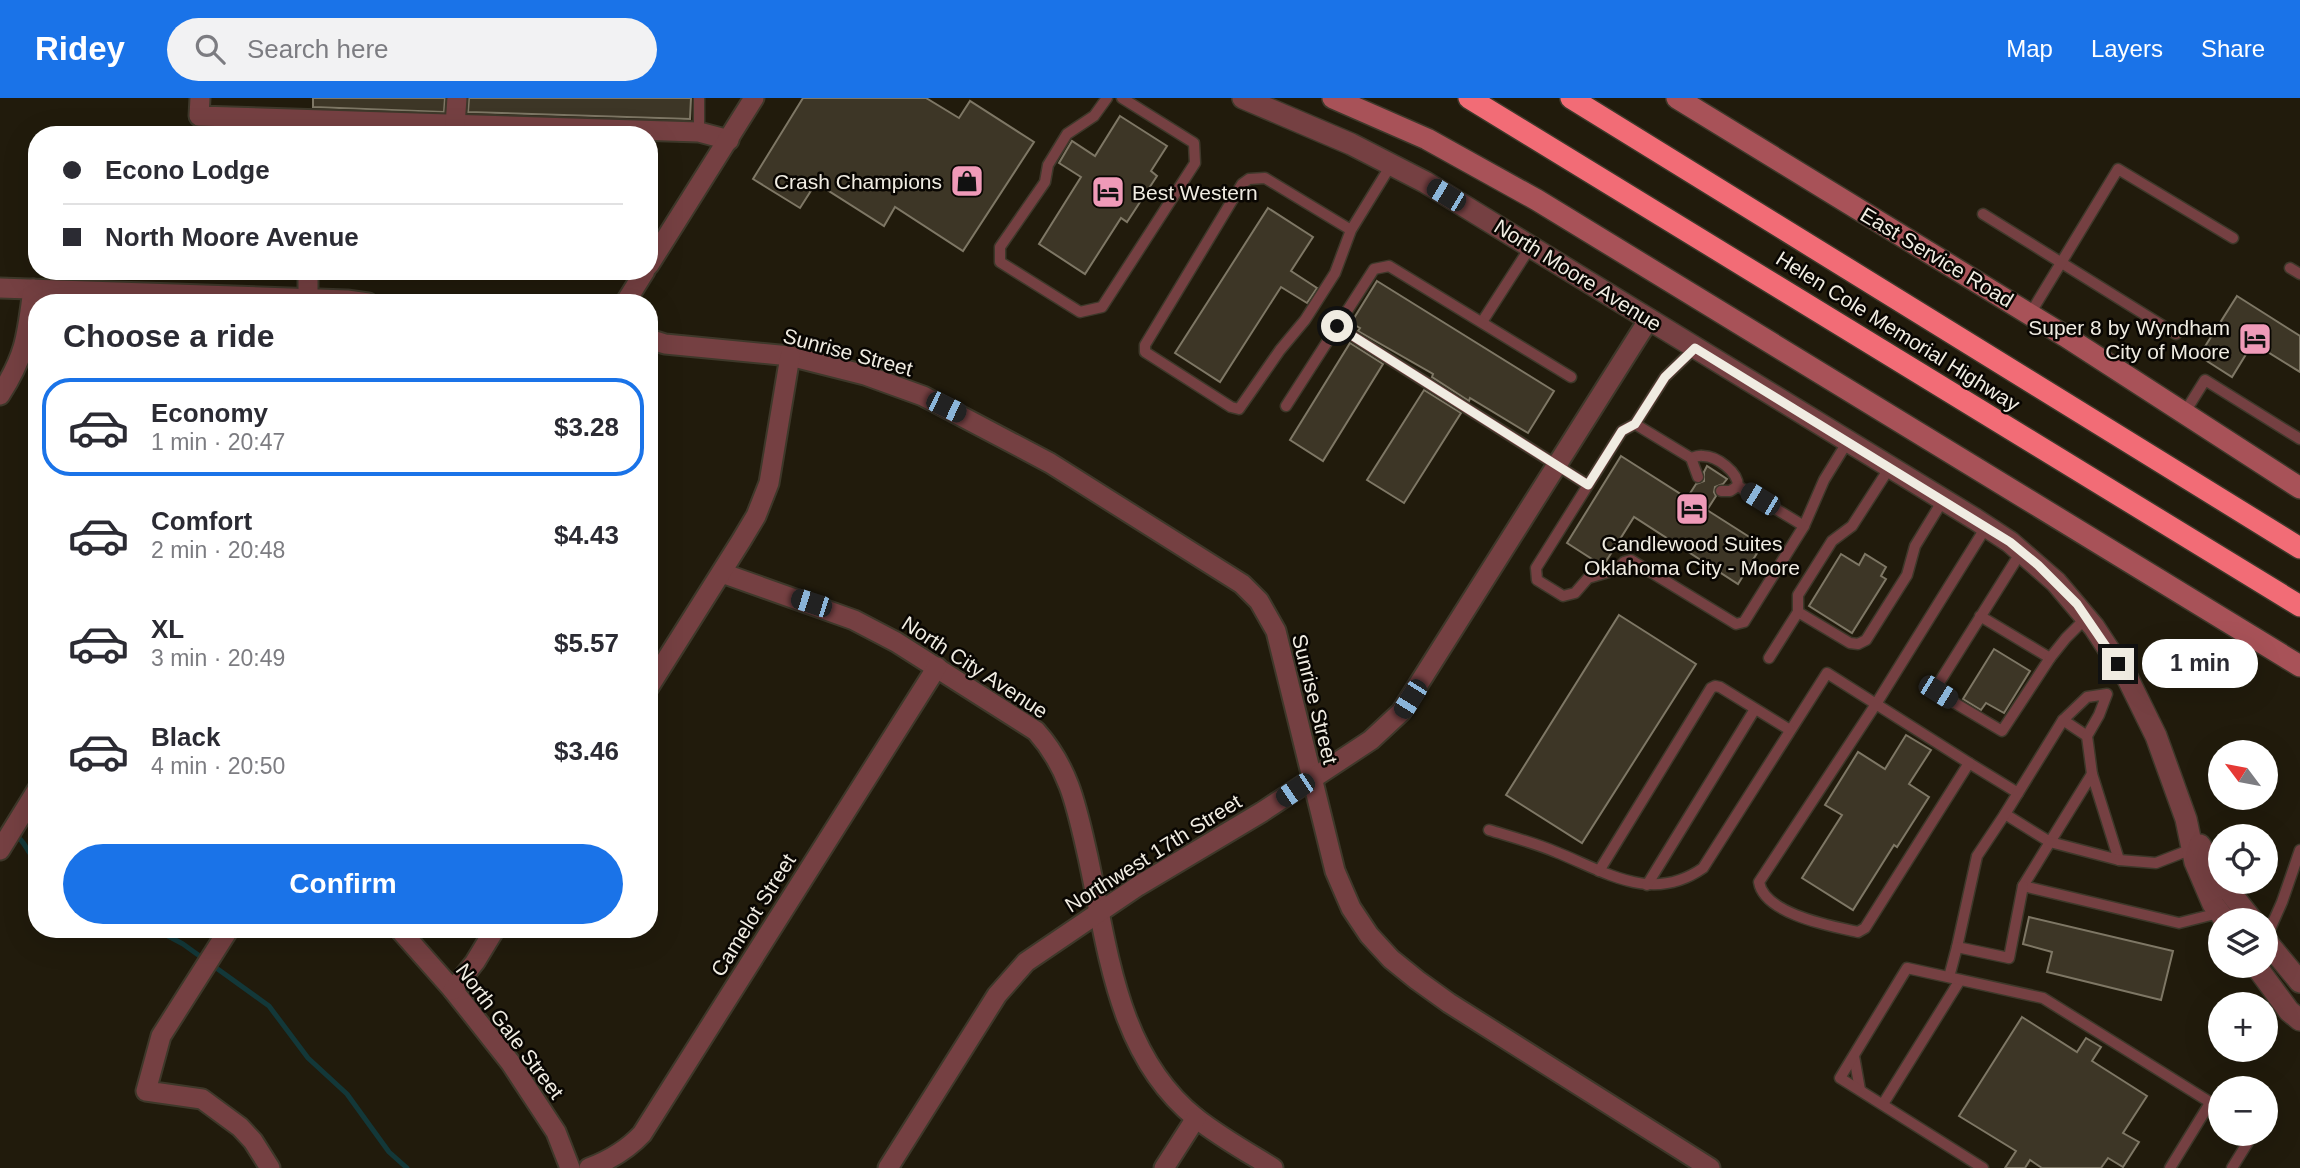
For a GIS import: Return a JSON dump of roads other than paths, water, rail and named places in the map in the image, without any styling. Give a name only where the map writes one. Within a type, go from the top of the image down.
[{"type":"highway","points":[[1453,98],[1509,121]]},
{"type":"highway","name":"Helen Cole Memorial Highway","points":[[1469,98],[2300,606]]},
{"type":"highway","name":"Helen Cole Memorial Highway","points":[[1571,98],[2300,548]]},
{"type":"main road","points":[[1333,98],[1427,139],[1536,200],[2300,666]]},
{"type":"main road","name":"East Service Road","points":[[1677,98],[2030,314],[2300,488]]},
{"type":"street","points":[[200,98],[199,116],[490,126]]},
{"type":"street","points":[[455,125],[457,98]]},
{"type":"street","points":[[658,251],[754,98]]},
{"type":"street","name":"North Moore Avenue","points":[[1243,98],[1351,144],[1425,182],[1890,467],[2021,551],[2056,582],[2087,617],[2128,679],[2156,736],[2186,819],[2195,862],[2216,908]]},
{"type":"street","points":[[658,131],[699,132],[729,140]]},
{"type":"street","points":[[0,288],[148,294]]},
{"type":"street","points":[[32,294],[33,289]]},
{"type":"street","name":"Northwest 17th Street","points":[[888,1168],[997,995],[1014,973],[1044,948],[1099,912],[1371,740],[1401,712],[1649,319]]},
{"type":"street","points":[[0,395],[21,358],[28,328]]},
{"type":"street","name":"Sunrise Street","points":[[658,342],[790,356],[865,375],[923,396],[1051,463],[1242,584],[1259,601],[1276,631],[1335,871],[1351,908],[1369,935],[1391,959],[1449,1003],[1710,1168]]},
{"type":"street","points":[[658,673],[722,573],[755,516],[769,483],[790,356]]},
{"type":"street","name":"North City Avenue","points":[[722,573],[854,620],[937,667],[1036,731],[1051,748],[1067,776],[1077,809],[1112,975],[1124,1013],[1139,1045],[1169,1090],[1196,1118],[1273,1168]]},
{"type":"street","name":"Camelot Street","points":[[589,1168],[617,1155],[642,1134],[937,667]]},
{"type":"street","points":[[4,844],[28,805]]},
{"type":"street","name":"North Moore Avenue","points":[[2186,819],[2208,857]]},
{"type":"street","name":"North Moore Avenue","points":[[2232,894],[2243,908]]},
{"type":"street","points":[[223,938],[161,1036],[146,1091],[202,1099],[240,1127],[253,1141],[270,1168]]},
{"type":"street","name":"North Gale Street","points":[[407,938],[453,990],[536,1098],[556,1132],[570,1168]]},
{"type":"street","points":[[453,990],[490,938]]},
{"type":"street","points":[[2278,954],[2300,982]]},
{"type":"street","points":[[2265,978],[2289,1011],[2300,1020]]},
{"type":"street","points":[[1164,1168],[1196,1118]]},
{"type":"lane","points":[[699,98],[699,132]]},
{"type":"lane","points":[[1107,98],[1094,116],[1067,134],[1048,166],[1045,182],[1000,247],[1000,262],[1080,312],[1102,307],[1195,163],[1194,143],[1122,98]]},
{"type":"lane","points":[[1351,230],[1265,178],[1249,179],[1242,184],[1158,322],[1144,352],[1231,407],[1239,409],[1280,350],[1305,320],[1335,273],[1351,230],[1391,165]]},
{"type":"lane","points":[[2030,314],[2118,169],[2233,239]]},
{"type":"lane","points":[[1983,214],[2176,334]]},
{"type":"lane","points":[[1482,322],[1531,246]]},
{"type":"lane","points":[[1286,406],[1374,269],[1389,266],[1571,377]]},
{"type":"lane","points":[[2290,268],[2300,274]]},
{"type":"lane","points":[[1337,326],[1588,485]]},
{"type":"lane","points":[[1695,348],[1665,377],[1635,424],[1622,431],[1536,568],[1537,579],[1563,596],[1575,593],[1588,578],[1619,569],[1624,562],[1631,560],[1736,624],[1744,622],[1804,526],[1824,480],[1848,441]]},
{"type":"lane","points":[[2185,412],[2206,380],[2300,439]]},
{"type":"lane","points":[[1635,424],[1691,458],[1698,477]]},
{"type":"lane","points":[[1691,458],[1702,455],[1712,458],[1738,478],[1738,486]]},
{"type":"lane","points":[[1769,658],[1798,612],[1798,595],[1832,541],[1852,526],[1890,467]]},
{"type":"lane","points":[[1738,486],[1804,526]]},
{"type":"lane","points":[[1721,491],[1730,491],[1738,486]]},
{"type":"lane","points":[[1798,612],[1850,643],[1858,644],[1866,640],[1907,575],[1915,546],[1943,500]]},
{"type":"lane","points":[[1969,763],[1865,928],[1858,932],[1801,919],[1760,891],[1759,882],[1876,704],[1986,527]]},
{"type":"lane","points":[[2021,551],[1937,690],[2000,731],[2004,730],[2050,658],[2087,617]]},
{"type":"lane","points":[[1980,616],[2050,658]]},
{"type":"lane","points":[[1489,831],[1554,851],[1619,878],[1647,885],[1668,884],[1689,877],[1703,868],[1827,673],[2018,793]]},
{"type":"lane","points":[[1949,977],[1977,856],[2063,720],[2087,697],[2107,694],[2128,679]]},
{"type":"lane","points":[[1599,870],[1715,685],[1790,730]]},
{"type":"lane","points":[[2107,694],[2087,736],[2092,775],[2119,860]]},
{"type":"lane","points":[[1647,885],[1755,709]]},
{"type":"lane","points":[[2063,720],[2087,736]]},
{"type":"lane","points":[[1957,947],[2009,958],[2023,886],[2092,775]]},
{"type":"lane","points":[[2005,814],[2050,842],[2119,860],[2155,863],[2192,849]]},
{"type":"lane","points":[[2278,911],[2300,850]]},
{"type":"lane","points":[[2023,886],[2179,923],[2208,919]]},
{"type":"lane","points":[[1983,1168],[1840,1078],[1907,968],[2043,999],[2208,1102]]},
{"type":"lane","points":[[1882,1104],[1960,980]]},
{"type":"lane","points":[[1854,1056],[1860,1090]]},
{"type":"lane","points":[[2170,1168],[2208,1106]]},
{"type":"lane","points":[[2232,1168],[2246,1146]]},
{"type":"waterway","points":[[15,835],[28,851]]},
{"type":"waterway","points":[[172,938],[269,1006],[308,1058],[347,1094],[389,1152],[407,1168]]},
{"type":"place","name":"Crash Champions","points":[[967,181]]},
{"type":"place","name":"Best Western","points":[[1108,192]]},
{"type":"place","name":"Super 8 by Wyndham City of Moore","points":[[2255,339]]},
{"type":"place","name":"Candlewood Suites Oklahoma City - Moore","points":[[1692,509]]}]
